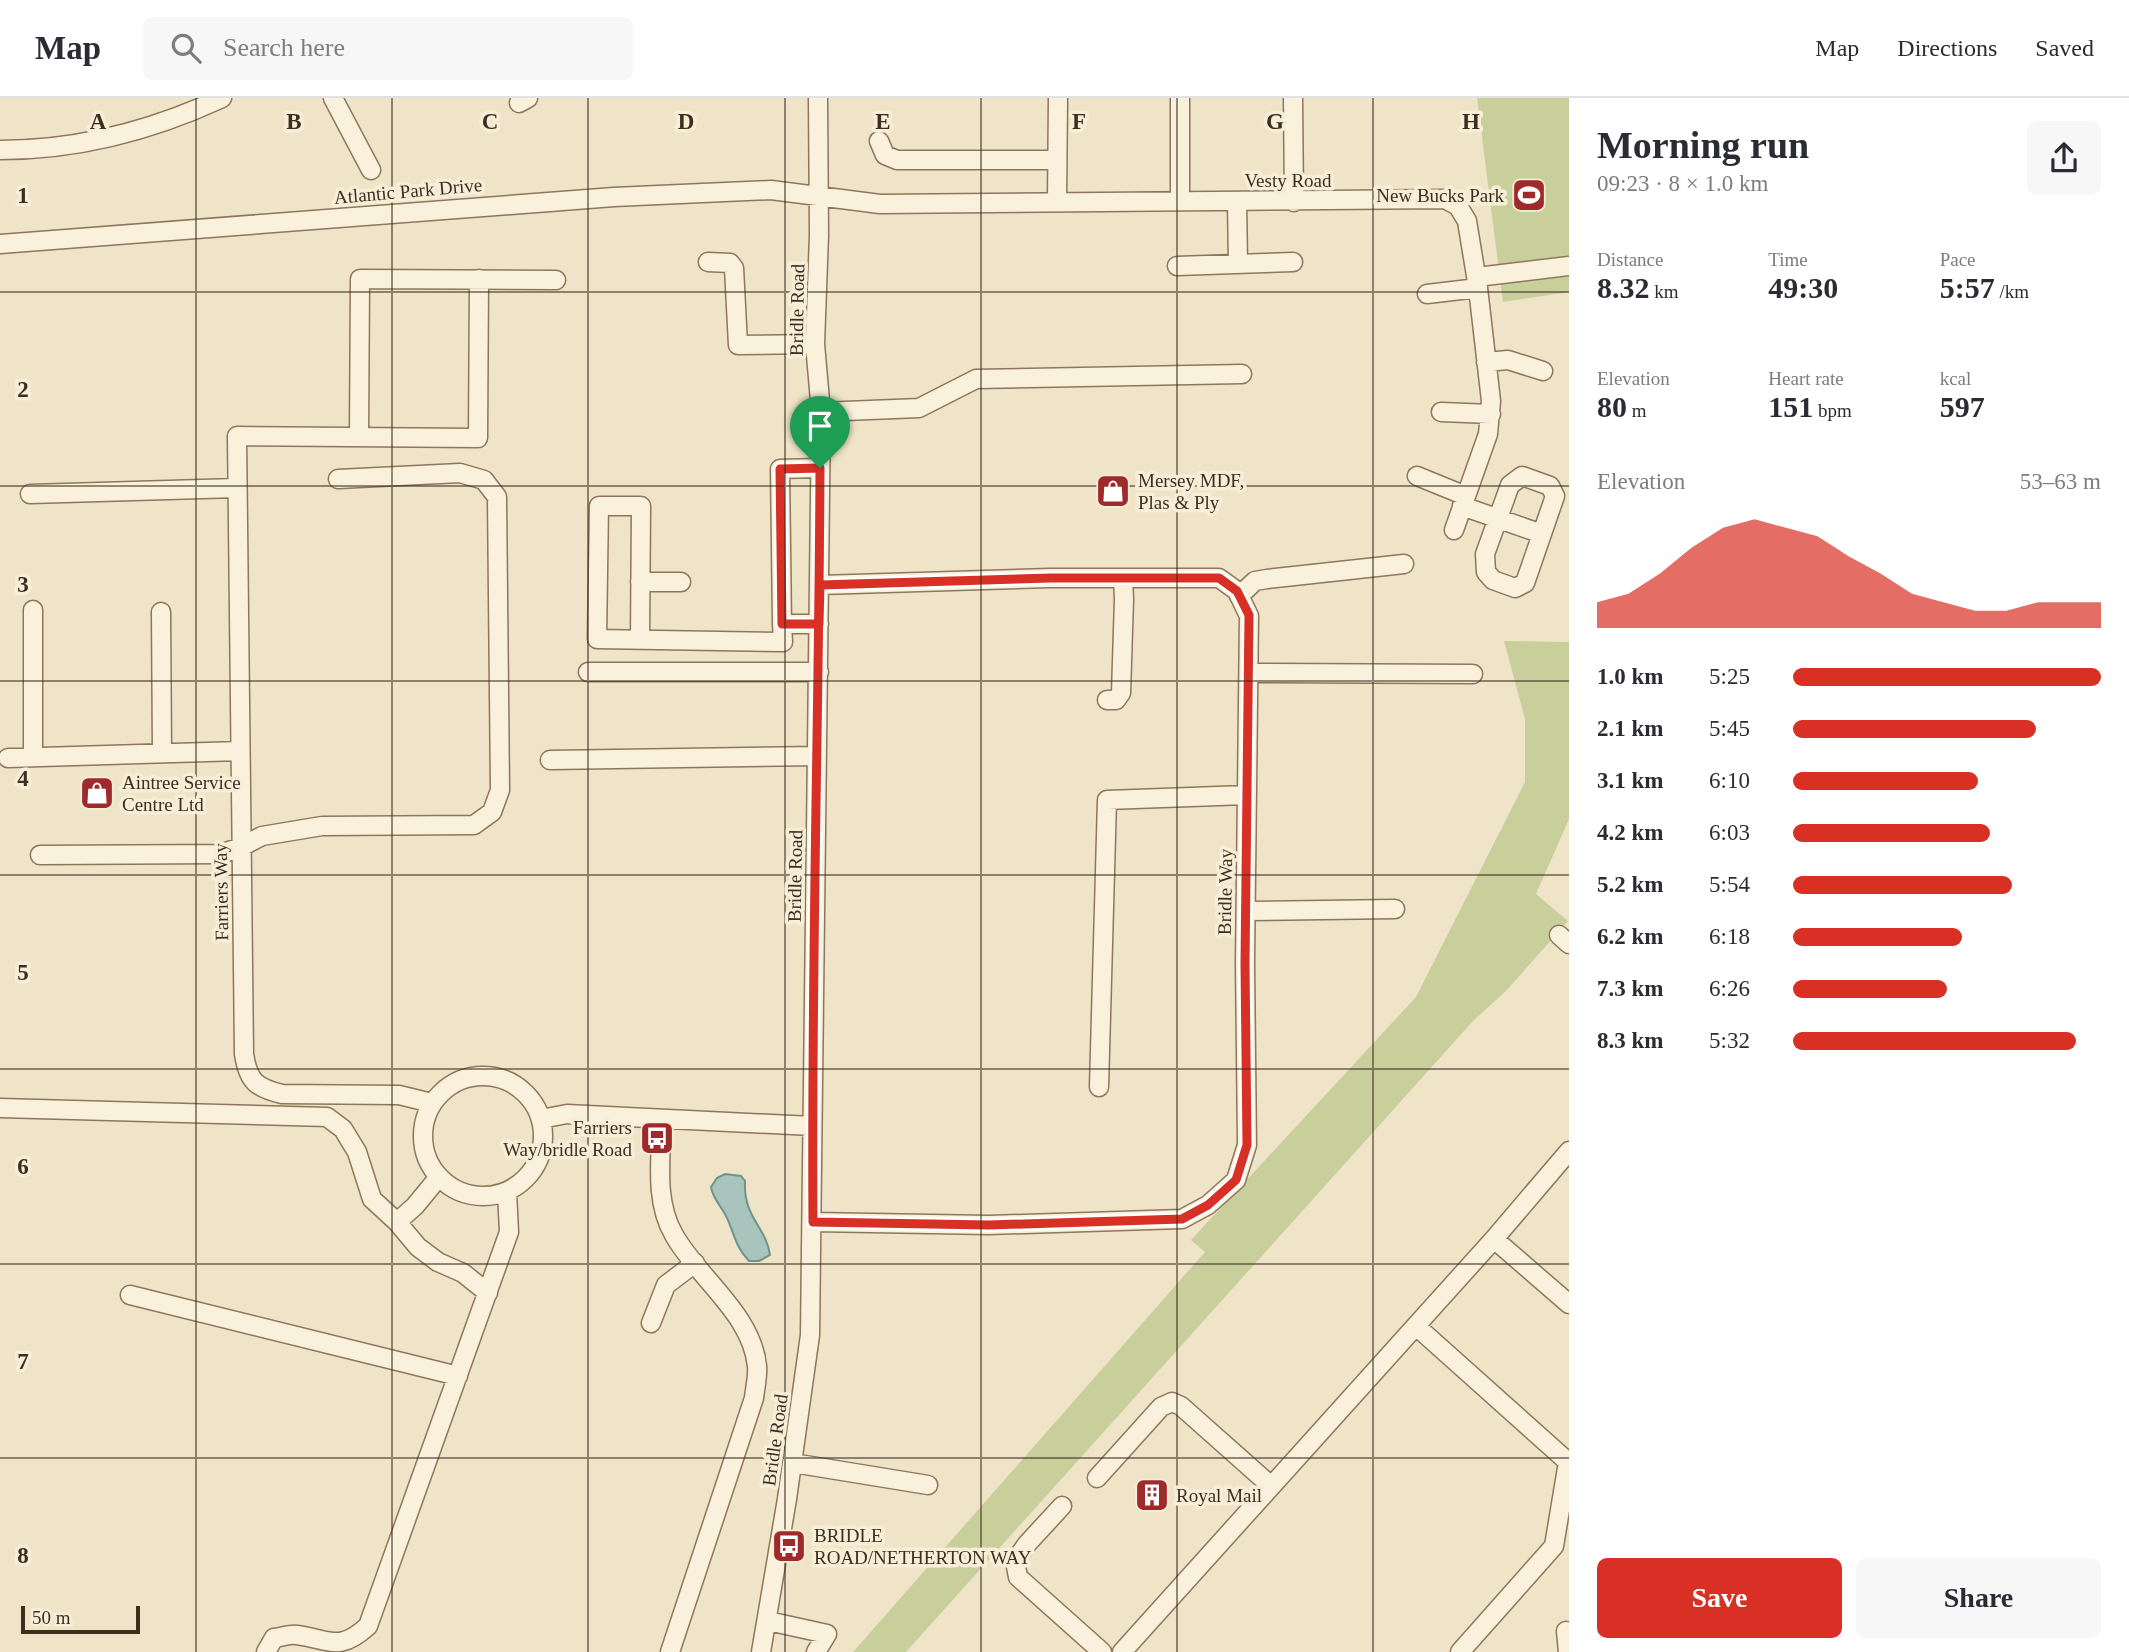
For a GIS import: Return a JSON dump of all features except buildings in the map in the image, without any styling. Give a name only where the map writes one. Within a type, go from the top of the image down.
[{"type":"street","points":[[0,150],[56,146],[118,135],[171,120],[222,98]]},
{"type":"street","points":[[333,98],[371,170]]},
{"type":"street","name":"Bridle Road","points":[[761,1652],[793,1463],[810,1335],[820,585],[821,412],[816,344],[818,98]]},
{"type":"street","points":[[1057,202],[1058,98]]},
{"type":"street","points":[[1180,98],[1180,201]]},
{"type":"street","points":[[1293,98],[1294,202]]},
{"type":"street","points":[[878,141],[886,155],[897,160],[1057,160]]},
{"type":"street","name":"Atlantic Park Drive","points":[[0,244],[614,197],[779,190],[819,196]]},
{"type":"street","name":"Vesty Road","points":[[819,196],[880,204],[1445,199],[1458,206],[1467,221],[1477,282],[1491,414],[1488,434],[1454,530]]},
{"type":"street","points":[[1237,201],[1238,264]]},
{"type":"street","points":[[708,262],[730,263],[734,268],[738,345],[816,344]]},
{"type":"street","points":[[1177,266],[1293,262]]},
{"type":"street","points":[[1427,294],[1569,265]]},
{"type":"street","points":[[479,279],[478,439],[359,436],[360,279],[479,279],[556,280]]},
{"type":"street","points":[[1486,362],[1508,360],[1543,371]]},
{"type":"street","points":[[821,412],[919,408],[976,379],[1242,374]]},
{"type":"street","points":[[1441,412],[1491,414]]},
{"type":"street","name":"Farriers Way","points":[[359,436],[237,436],[244,1055],[247,1074],[263,1090],[282,1094],[399,1096],[432,1103]]},
{"type":"street","points":[[640,640],[641,506],[599,506],[597,639],[640,640],[783,642],[780,469],[820,468]]},
{"type":"street","points":[[40,855],[219,854],[262,836],[322,826],[474,825],[492,811],[500,790],[497,497],[484,480],[460,473],[338,478]]},
{"type":"street","points":[[1417,476],[1498,520],[1542,534]]},
{"type":"street","points":[[1521,476],[1550,486],[1555,496],[1542,534],[1525,583],[1515,588],[1493,580],[1486,572],[1485,554],[1498,520],[1510,485],[1521,476]]},
{"type":"street","points":[[30,494],[237,482]]},
{"type":"street","points":[[820,585],[1051,578],[1219,578],[1237,591],[1239,596],[1255,582],[1267,579],[1404,564]]},
{"type":"street","points":[[1107,701],[1116,700],[1121,693],[1123,580]]},
{"type":"street","points":[[640,582],[681,582]]},
{"type":"street","name":"Bridle Way","points":[[813,1222],[989,1225],[1182,1219],[1208,1205],[1236,1180],[1247,1145],[1246,795],[1249,615],[1239,596]]},
{"type":"street","points":[[33,610],[33,757]]},
{"type":"street","points":[[162,612],[162,753]]},
{"type":"street","points":[[782,624],[819,624]]},
{"type":"street","points":[[588,673],[818,672]]},
{"type":"street","points":[[1249,673],[1473,674]]},
{"type":"street","points":[[8,758],[240,751]]},
{"type":"street","points":[[550,760],[817,756]]},
{"type":"street","points":[[1099,1087],[1107,800],[1246,795]]},
{"type":"street","points":[[1246,911],[1395,909]]},
{"type":"street","points":[[485,1076],[505,1080],[523,1091],[541,1119],[543,1141],[540,1157],[531,1174],[507,1192],[479,1197],[458,1192],[438,1178],[426,1159],[423,1143],[424,1120],[432,1103],[449,1086],[470,1077],[485,1076]]},
{"type":"street","points":[[0,1108],[327,1117],[343,1129],[357,1152],[372,1199],[397,1222],[418,1247],[438,1262],[463,1273],[488,1293]]},
{"type":"street","points":[[541,1119],[567,1114],[812,1126]]},
{"type":"street","points":[[662,1119],[661,1193],[664,1213],[674,1236],[745,1327],[757,1366],[754,1398],[670,1652]]},
{"type":"street","points":[[1125,1651],[1494,1239],[1569,1151]]},
{"type":"street","points":[[397,1222],[415,1206],[438,1178]]},
{"type":"street","points":[[266,1652],[274,1639],[294,1634],[338,1647],[355,1642],[368,1626],[509,1233],[507,1192]]},
{"type":"street","points":[[1494,1239],[1569,1304]]},
{"type":"street","points":[[651,1323],[666,1285],[695,1263]]},
{"type":"street","points":[[130,1295],[458,1376]]},
{"type":"street","points":[[1416,1326],[1568,1462],[1553,1546],[1460,1652]]},
{"type":"street","points":[[1097,1478],[1161,1407],[1172,1402],[1181,1406],[1271,1486]]},
{"type":"street","points":[[793,1463],[928,1485]]},
{"type":"street","points":[[1062,1506],[1027,1544],[1015,1562],[1018,1577],[1102,1652]]},
{"type":"street","points":[[768,1621],[827,1634],[816,1652]]},
{"type":"street","points":[[1566,1631],[1568,1652]]},
{"type":"green space","name":"New Bucks Park","points":[[1477,98],[1569,98],[1569,292],[1503,302]]},
{"type":"green space","points":[[1504,641],[1569,642],[1569,819],[1536,894],[1568,921],[1506,991],[1473,1021],[906,1652],[853,1652],[1205,1252],[1191,1240],[1416,997],[1525,782],[1525,719]]},
{"type":"water","points":[[725,1174],[741,1176],[745,1181],[745,1194],[751,1213],[764,1236],[770,1255],[759,1261],[749,1261],[744,1255],[713,1195],[711,1187],[717,1178]]},
{"type":"place","name":"New Bucks Park","points":[[1529,195]]},
{"type":"place","name":"Mersey MDF, Plas & Ply","points":[[1113,491]]},
{"type":"place","name":"Aintree Service Centre Ltd","points":[[97,793]]},
{"type":"place","name":"Farriers Way/bridle Road","points":[[657,1138]]},
{"type":"place","name":"Royal Mail","points":[[1152,1495]]},
{"type":"place","name":"BRIDLE ROAD/NETHERTON WAY","points":[[789,1546]]},
{"type":"route","points":[[820,468],[780,469],[782,624],[819,624],[820,585],[1051,578],[1219,578],[1237,591],[1249,615],[1245,963],[1247,1145],[1236,1180],[1208,1205],[1182,1219],[989,1225],[813,1222],[812,1126],[819,624],[820,468]]}]
